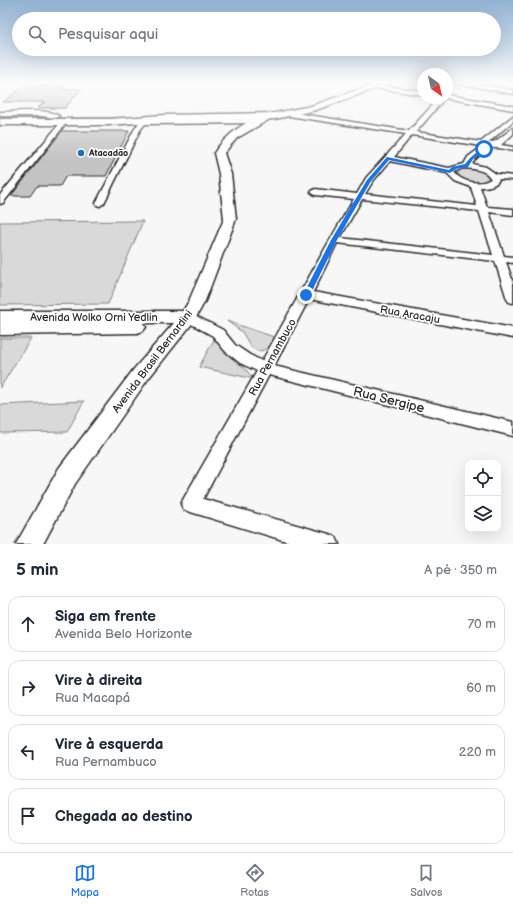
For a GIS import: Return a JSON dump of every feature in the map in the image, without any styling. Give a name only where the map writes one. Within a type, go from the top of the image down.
[{"type":"main road","points":[[0,122],[60,119],[267,114],[301,108]]},
{"type":"main road","points":[[0,115],[89,122],[264,119],[289,114],[305,114],[320,108]]},
{"type":"street","name":"Rua Pernambuco","points":[[329,544],[190,504],[306,295],[334,240],[369,180],[433,108]]},
{"type":"street","points":[[305,114],[484,146],[513,149]]},
{"type":"street","points":[[467,166],[471,159],[513,118]]},
{"type":"street","points":[[0,201],[60,119]]},
{"type":"street","name":"Avenida Brasil Bernardini","points":[[29,544],[67,476],[141,374],[190,322],[230,219],[225,174],[219,153],[221,148],[231,137],[264,119]]},
{"type":"street","points":[[89,122],[94,124],[145,121]]},
{"type":"street","points":[[100,203],[137,130],[145,121]]},
{"type":"street","points":[[128,123],[134,126],[137,130]]},
{"type":"street","points":[[493,146],[513,130]]},
{"type":"street","points":[[388,158],[450,171],[454,168],[467,166],[484,169],[494,176],[513,178]]},
{"type":"street","points":[[450,171],[452,176],[457,180],[475,185],[491,183],[495,180],[494,176]]},
{"type":"street","points":[[475,185],[513,299]]},
{"type":"street","points":[[315,192],[513,212]]},
{"type":"street","points":[[334,240],[513,260]]},
{"type":"street","name":"Rua Aracaju","points":[[306,295],[513,332]]},
{"type":"street","name":"Avenida Wolko Orni Yedlin","points":[[0,317],[190,322]]},
{"type":"street","name":"Avenida Wolko Orni Yedlin","points":[[0,329],[190,322]]},
{"type":"street","name":"Rua Sergipe","points":[[190,322],[218,333],[230,348],[245,359],[265,369],[513,429]]},
{"type":"shaded area","points":[[150,117],[116,120],[0,120],[0,118]]},
{"type":"shaded area","points":[[462,169],[473,169],[480,171],[488,178],[481,182],[465,180],[458,175],[458,172]]},
{"type":"shaded area","points":[[143,221],[108,304],[0,305],[0,222]]},
{"type":"shaded area","points":[[227,321],[274,337],[272,343],[266,349],[257,351],[251,347],[242,332]]},
{"type":"shaded area","points":[[216,336],[254,379],[199,367]]},
{"type":"shaded area","points":[[0,338],[31,338],[0,388]]},
{"type":"shaded area","points":[[84,401],[67,432],[0,433],[0,405]]},
{"type":"building","name":"Atacadão","points":[[62,131],[129,131],[106,176],[66,176],[60,186],[37,186],[30,196],[11,196]]},
{"type":"place","name":"Atacadão","points":[[81,153]]},
{"type":"route","points":[[306,295],[334,240],[369,180],[388,158],[450,171],[459,166],[467,166],[471,159],[484,149]]}]
